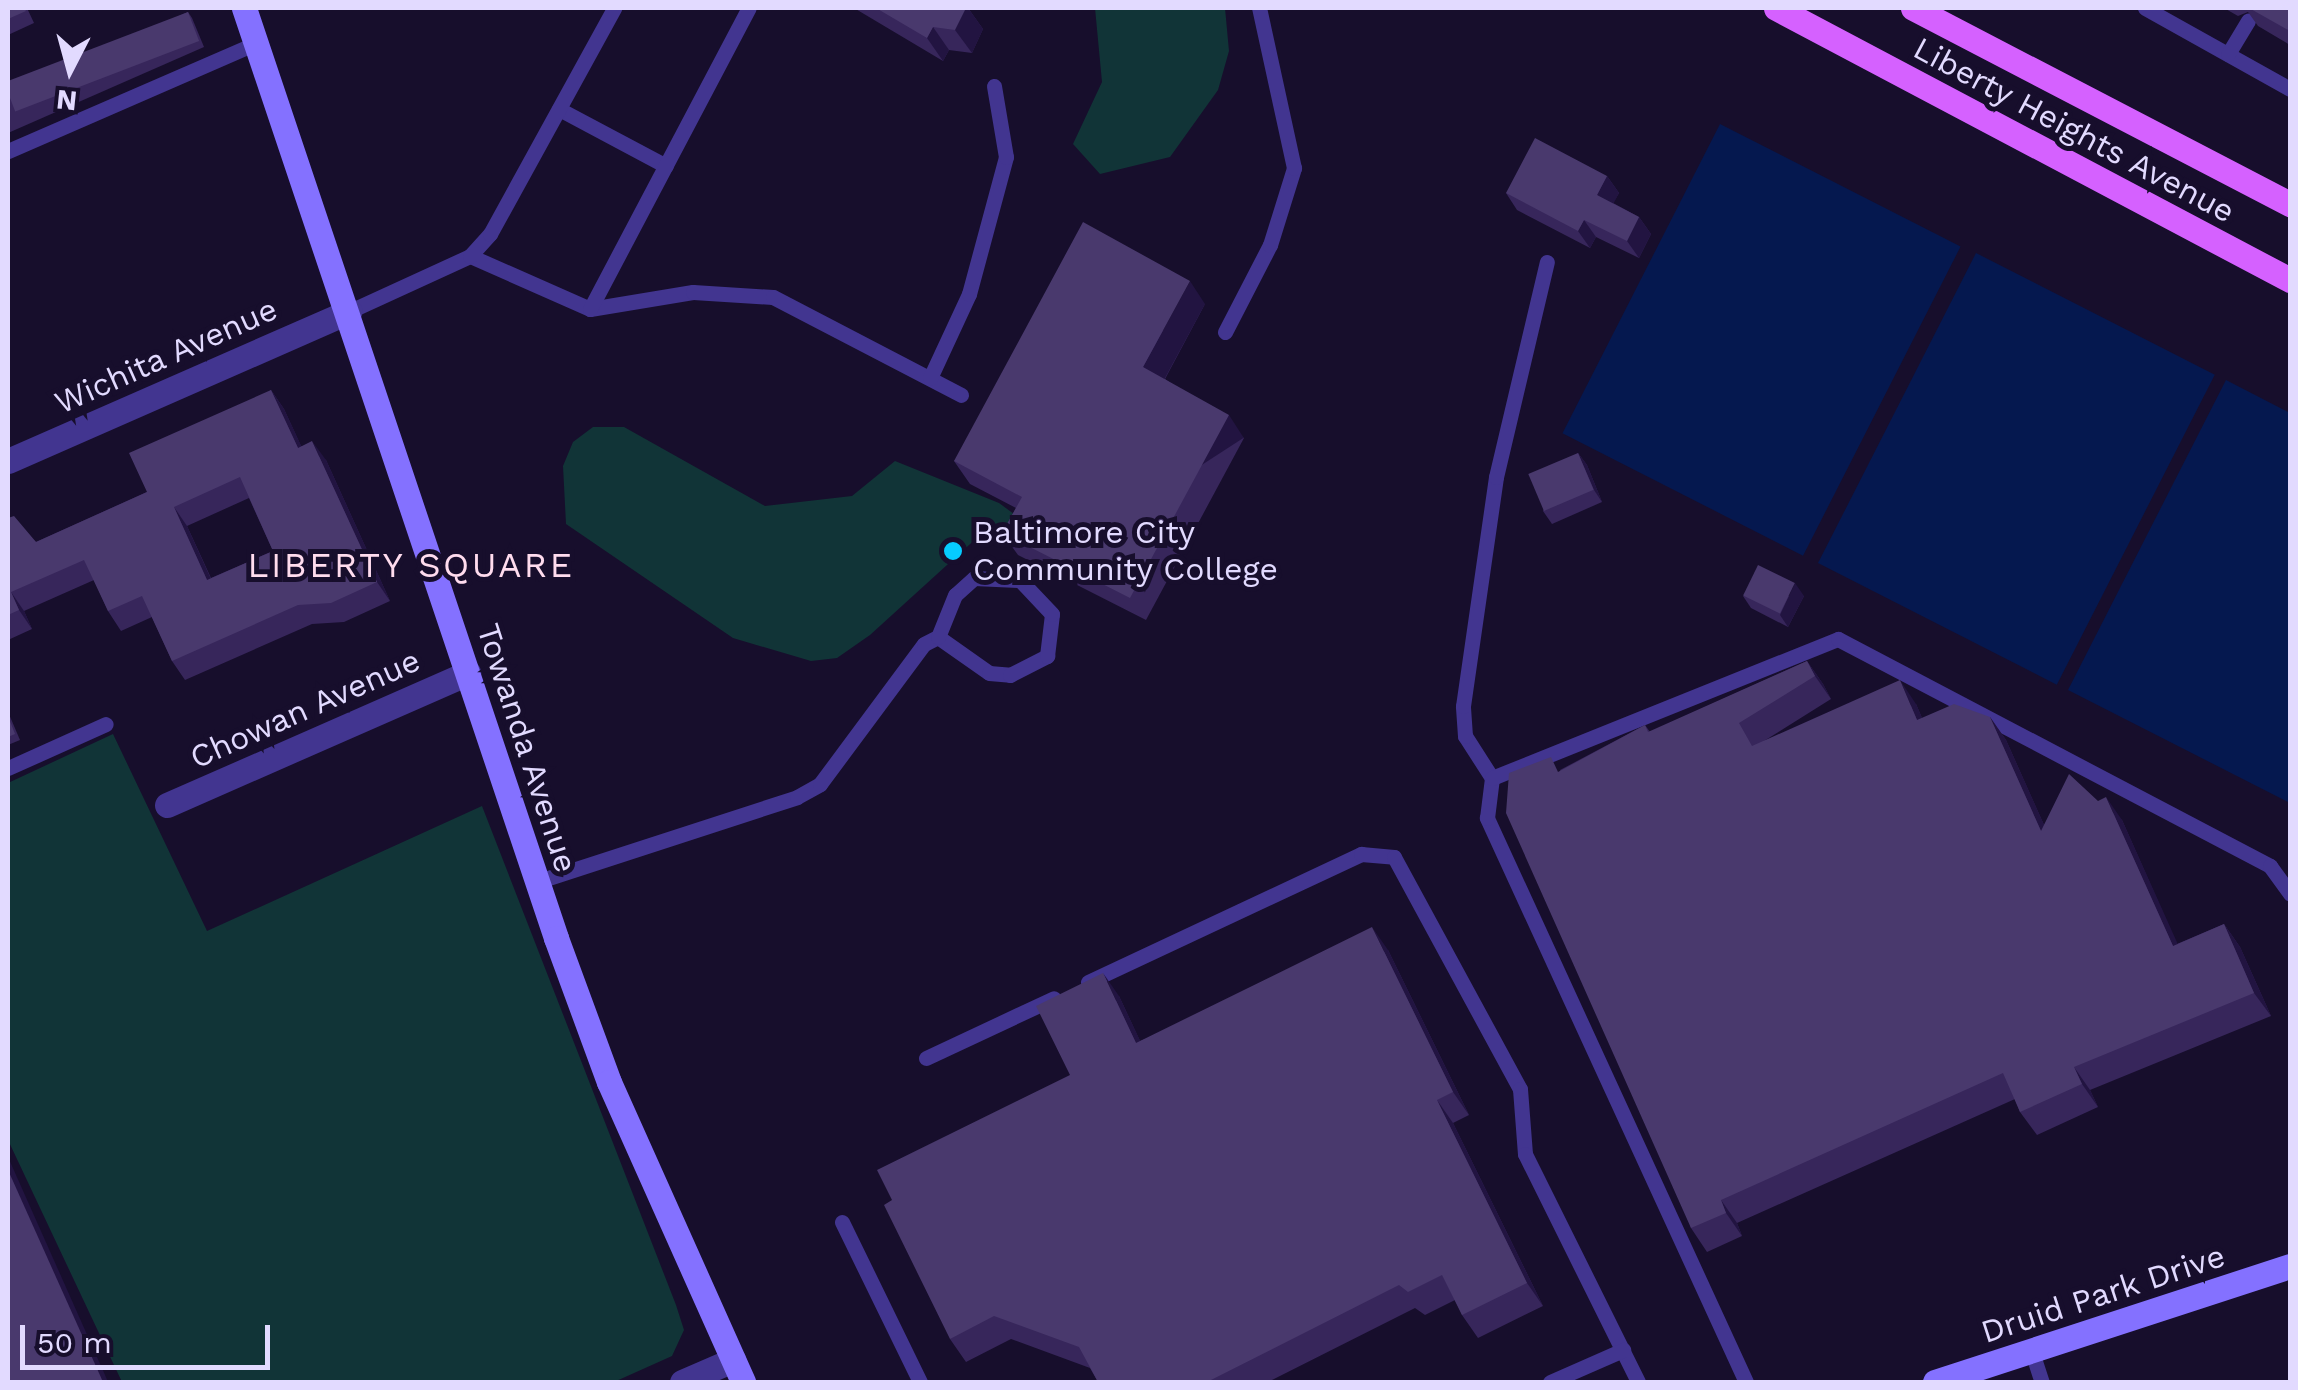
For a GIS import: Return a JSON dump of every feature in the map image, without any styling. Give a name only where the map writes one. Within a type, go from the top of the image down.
[{"type":"main road","name":"Liberty Heights Avenue","points":[[1776,8],[2290,280]]},
{"type":"main road","name":"Liberty Heights Avenue","points":[[1913,8],[2290,204]]},
{"type":"street","name":"Towanda Avenue","points":[[244,8],[350,311],[536,882],[609,1082],[738,1371]]},
{"type":"street","name":"Wichita Avenue","points":[[8,461],[350,311]]},
{"type":"street","name":"Chowan Avenue","points":[[168,805],[468,673]]},
{"type":"street","name":"Druid Park Drive","points":[[1936,1382],[2290,1266]]},
{"type":"street","points":[[682,1382],[738,1371]]},
{"type":"lane","points":[[350,311],[470,256],[560,109],[614,8]]},
{"type":"lane","points":[[590,309],[749,8]]},
{"type":"lane","points":[[1225,332],[1270,245],[1294,168],[1259,8]]},
{"type":"lane","points":[[2145,8],[2290,89]]},
{"type":"lane","points":[[2228,54],[2248,21]]},
{"type":"lane","points":[[8,151],[256,43]]},
{"type":"lane","points":[[930,378],[969,294],[1006,157],[994,86]]},
{"type":"lane","points":[[560,109],[666,166]]},
{"type":"lane","points":[[470,256],[590,309],[706,291],[774,297],[961,394]]},
{"type":"lane","points":[[1547,262],[1496,477],[1464,706],[1465,736],[1492,778],[1487,818],[1746,1382]]},
{"type":"lane","points":[[536,882],[820,784],[911,657],[938,637],[956,595],[974,578],[1020,580],[1052,614],[1047,656],[1010,675],[989,673],[938,637]]},
{"type":"lane","points":[[1492,778],[1838,639],[2270,866],[2290,894]]},
{"type":"lane","points":[[8,768],[106,724]]},
{"type":"lane","points":[[926,1058],[1361,854],[1394,857],[1520,1089],[1524,1154],[1638,1382]]},
{"type":"lane","points":[[842,1222],[920,1382]]},
{"type":"lane","points":[[1550,1382],[1623,1350]]},
{"type":"lane","points":[[2032,1352],[2042,1382]]},
{"type":"green space","points":[[1095,8],[1225,8],[1229,51],[1218,90],[1170,157],[1100,174],[1073,144],[1102,82]]},
{"type":"green space","points":[[593,427],[624,427],[765,506],[852,496],[895,461],[999,503],[1014,514],[1012,530],[980,535],[870,635],[837,658],[811,661],[733,638],[566,524],[563,466],[573,442]]},
{"type":"green space","points":[[113,734],[207,931],[482,806],[676,1305],[684,1330],[672,1356],[614,1382],[122,1382],[8,1140],[8,783]]},
{"type":"shaded area","points":[[1720,124],[1961,247],[1803,556],[1562,433]]},
{"type":"shaded area","points":[[1976,253],[2215,375],[2057,685],[1818,563]]},
{"type":"shaded area","points":[[2226,380],[2290,413],[2290,803],[2068,690]]},
{"type":"building","points":[[8,8],[24,8],[26,11],[8,19]]},
{"type":"building","points":[[876,8],[966,8],[955,30],[933,27],[927,38]]},
{"type":"building","points":[[2249,8],[2290,8],[2290,31]]},
{"type":"building","points":[[188,12],[199,41],[15,112],[8,81]]},
{"type":"building","points":[[1535,138],[1607,176],[1597,195],[1639,217],[1627,241],[1584,220],[1578,231],[1506,193]]},
{"type":"building","points":[[1083,222],[1190,281],[1143,367],[1229,415],[1130,598],[1002,533],[1022,497],[954,461]]},
{"type":"building","points":[[271,390],[298,448],[312,441],[377,582],[331,603],[298,605],[172,661],[142,596],[108,611],[84,560],[11,592],[19,610],[8,615],[8,518],[14,516],[36,542],[147,492],[129,453]],"holes":[[[240,477],[273,551],[207,580],[174,507]]]},
{"type":"building","points":[[1578,453],[1594,490],[1544,511],[1528,474]]},
{"type":"building","points":[[1758,565],[1795,583],[1780,614],[1743,596]]},
{"type":"building","points":[[1807,661],[1815,676],[1739,723],[1752,746],[1900,680],[1917,720],[1954,704],[1990,717],[2041,831],[2069,774],[2098,801],[2106,797],[2173,946],[2224,924],[2254,993],[2074,1067],[2082,1084],[2020,1112],[2003,1073],[1721,1200],[1726,1213],[1691,1228],[1506,813],[1509,773],[1551,757],[1558,772],[1645,725],[1648,732]]},
{"type":"building","points":[[8,716],[15,734],[8,737]]},
{"type":"building","points":[[1372,927],[1453,1092],[1437,1100],[1527,1283],[1462,1315],[1442,1275],[1408,1292],[1399,1285],[1207,1382],[1098,1382],[1079,1347],[994,1316],[950,1339],[884,1205],[892,1200],[877,1170],[1070,1075],[1036,1006],[1103,973],[1136,1043]]},
{"type":"building","points":[[8,1170],[103,1382],[8,1382]]},
{"type":"place","name":"Baltimore City Community College","points":[[953,551]]},
{"type":"district","name":"LIBERTY SQUARE","points":[[411,565]]}]
